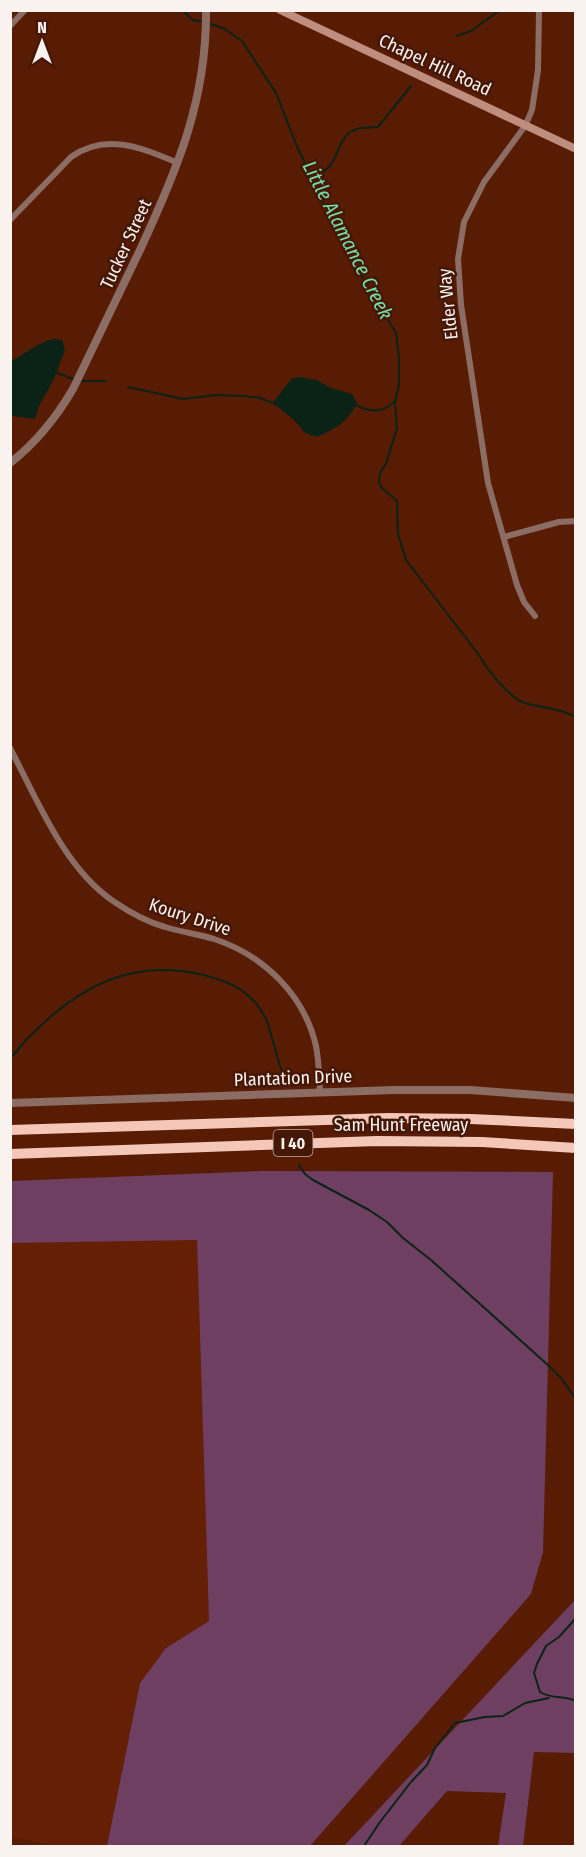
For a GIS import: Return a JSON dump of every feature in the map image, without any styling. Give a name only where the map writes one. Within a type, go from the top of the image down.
[{"type":"highway","name":"Sam Hunt Freeway","points":[[10,1130],[388,1118],[576,1124]]},
{"type":"highway","name":"Sam Hunt Freeway","points":[[10,1154],[388,1140],[482,1142],[576,1148]]},
{"type":"main road","name":"Chapel Hill Road","points":[[280,10],[576,149]]},
{"type":"street","points":[[10,26],[25,10]]},
{"type":"street","name":"Elder Way","points":[[535,616],[524,602],[517,585],[488,483],[461,305],[458,259],[464,222],[484,182],[525,126],[532,110],[536,92],[539,10]]},
{"type":"street","name":"Tucker Street","points":[[10,463],[36,440],[53,420],[73,389],[151,226],[178,163],[196,104],[206,32],[206,12]]},
{"type":"street","points":[[10,220],[71,157],[87,148],[105,143],[121,143],[178,163]]},
{"type":"street","points":[[504,537],[550,524],[576,521]]},
{"type":"street","name":"Koury Drive","points":[[10,748],[62,846],[90,882],[112,901],[148,922],[233,946],[253,957],[286,986],[307,1023],[315,1045],[320,1091]]},
{"type":"street","name":"Plantation Drive","points":[[10,1103],[320,1091],[470,1090],[576,1098]]},
{"type":"shaded area","points":[[54,339],[62,340],[65,350],[35,419],[11,416],[11,361],[37,345]]},
{"type":"shaded area","points":[[300,377],[316,380],[331,388],[352,394],[357,403],[345,420],[330,431],[317,437],[305,433],[294,420],[273,403],[291,379]]},
{"type":"shaded area","points":[[262,1171],[553,1172],[543,1552],[531,1594],[310,1846],[107,1846],[140,1683],[166,1648],[209,1621],[197,1240],[11,1243],[11,1181]]},
{"type":"shaded area","points":[[197,1239],[209,1621],[166,1648],[140,1683],[107,1846],[56,1846],[11,1837],[10,1243]]},
{"type":"shaded area","points":[[575,1600],[575,1753],[534,1752],[523,1846],[498,1846],[506,1793],[447,1791],[399,1846],[344,1846]]},
{"type":"waterway","name":"Little Alamance Creek","points":[[182,10],[193,20],[203,22]]},
{"type":"waterway","points":[[457,36],[471,31],[500,10]]},
{"type":"waterway","name":"Little Alamance Creek","points":[[208,23],[225,29],[242,41],[276,93],[296,144],[326,208],[367,285],[396,333],[399,358],[399,385],[395,402],[397,428],[379,481],[381,487],[397,501],[398,534],[406,560],[506,690],[525,703],[576,717]]},
{"type":"waterway","points":[[310,174],[320,173],[327,169],[342,141],[354,130],[378,127],[411,86]]},
{"type":"waterway","points":[[55,372],[73,379]]},
{"type":"waterway","points":[[81,381],[106,381]]},
{"type":"waterway","points":[[128,387],[183,399],[216,395],[243,396],[260,398],[275,404]]},
{"type":"waterway","points":[[356,405],[366,409],[381,410],[394,402]]},
{"type":"waterway","points":[[10,1058],[51,1017],[89,989],[131,973],[154,970],[178,971],[225,981],[249,996],[267,1021],[285,1083]]},
{"type":"waterway","points":[[299,1165],[313,1180],[387,1222],[549,1366],[576,1399]]},
{"type":"waterway","name":"Little Alamance Creek","points":[[576,1618],[559,1637],[546,1646],[534,1673],[540,1692],[576,1701]]},
{"type":"waterway","points":[[364,1846],[411,1782],[427,1765],[435,1748],[455,1723],[503,1716],[525,1703],[549,1698]]}]
